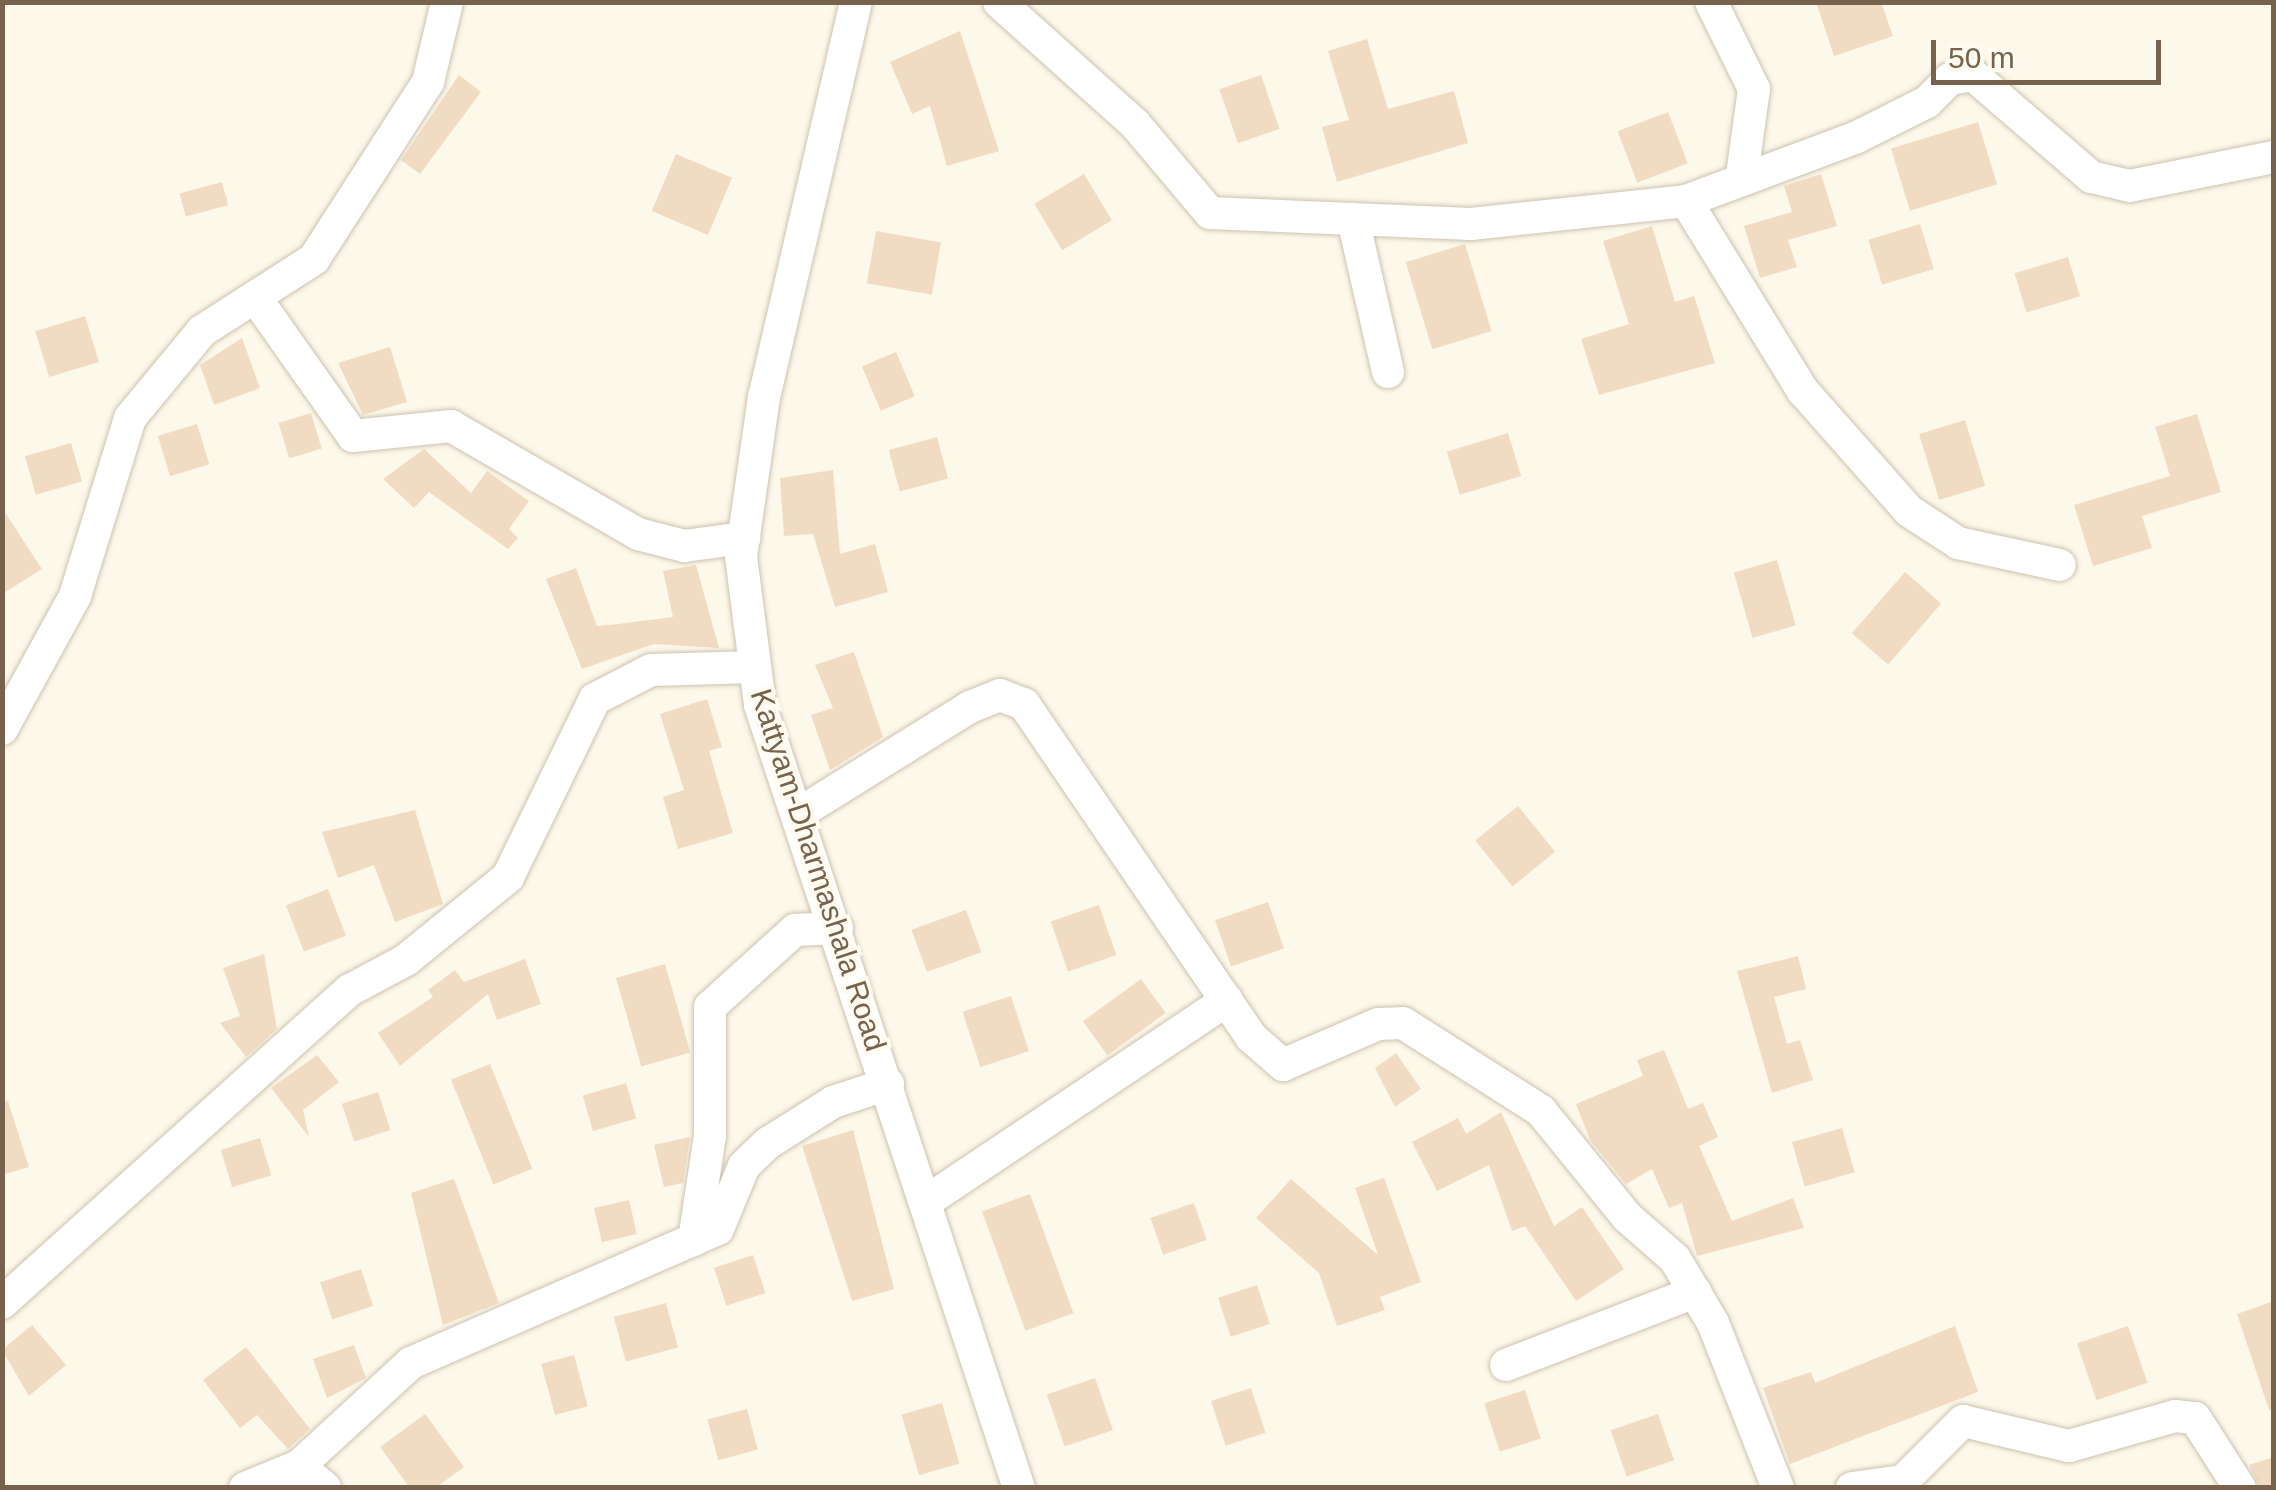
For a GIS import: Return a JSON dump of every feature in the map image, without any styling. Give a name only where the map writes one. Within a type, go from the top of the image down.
[{"type":"street","points":[[2,729],[75,596],[130,418],[202,332],[314,258],[428,82],[447,2]]},
{"type":"street","name":"Kattyam-Dharmashala Road","points":[[856,2],[764,396],[744,538],[755,667],[798,814],[1020,1488]]},
{"type":"street","points":[[999,2],[1135,124],[1210,212],[1471,224],[1686,201],[1742,174],[1857,138],[1927,102],[1950,79],[1973,75],[2091,177],[2130,186],[2274,157]]},
{"type":"street","points":[[1712,2],[1754,89],[1742,174]]},
{"type":"street","points":[[1686,201],[1802,390],[1910,511],[1958,543],[2060,565]]},
{"type":"street","points":[[1353,219],[1388,372]]},
{"type":"street","points":[[255,296],[353,436],[452,426],[638,534],[684,546],[744,538]]},
{"type":"street","points":[[2,1302],[350,990],[406,960],[508,876],[596,698],[651,670],[755,667]]},
{"type":"street","points":[[798,814],[970,708],[1000,694],[1024,704],[1228,1000],[1283,1066],[1378,1024],[1402,1022],[1541,1111],[1695,1292],[1778,1488]]},
{"type":"street","points":[[694,1240],[710,1136],[710,1006],[794,930],[837,928]]},
{"type":"street","points":[[928,1201],[1228,1000]]},
{"type":"street","points":[[245,1488],[299,1466],[410,1363],[718,1228],[744,1166],[789,1126],[888,1084]]},
{"type":"street","points":[[1506,1365],[1695,1292]]},
{"type":"street","points":[[1852,1488],[1903,1480],[1963,1421],[2069,1446],[2174,1416],[2195,1418],[2240,1488]]},
{"type":"street","points":[[299,1466],[324,1488]]},
{"type":"building","points":[[1816,2],[1881,2],[1893,36],[1834,56]]},
{"type":"building","points":[[960,31],[999,151],[947,166],[930,106],[912,114],[890,62]]},
{"type":"building","points":[[1367,39],[1388,109],[1454,91],[1468,143],[1337,182],[1322,127],[1349,120],[1328,51]]},
{"type":"building","points":[[459,75],[481,92],[420,174],[401,160]]},
{"type":"building","points":[[1261,75],[1280,129],[1238,143],[1219,89]]},
{"type":"building","points":[[1668,112],[1688,163],[1637,183],[1618,131]]},
{"type":"building","points":[[1978,122],[1997,184],[1910,211],[1891,149]]},
{"type":"building","points":[[676,154],[732,178],[708,235],[652,211]]},
{"type":"building","points":[[1084,174],[1112,220],[1062,250],[1034,204]]},
{"type":"building","points":[[1821,174],[1837,226],[1788,240],[1797,267],[1760,278],[1744,226],[1792,212],[1784,186]]},
{"type":"building","points":[[222,182],[228,205],[186,217],[179,193]]},
{"type":"building","points":[[1920,224],[1934,269],[1882,285],[1868,240]]},
{"type":"building","points":[[1652,226],[1675,302],[1694,296],[1715,363],[1599,395],[1581,339],[1629,324],[1603,241]]},
{"type":"building","points":[[876,231],[941,242],[932,295],[867,283]]},
{"type":"building","points":[[1465,244],[1492,331],[1432,349],[1406,262]]},
{"type":"building","points":[[2068,257],[2080,296],[2026,313],[2014,273]]},
{"type":"building","points":[[85,316],[99,362],[49,377],[35,331]]},
{"type":"building","points":[[242,338],[260,388],[214,405],[200,365]]},
{"type":"building","points":[[390,347],[407,402],[363,415],[338,363]]},
{"type":"building","points":[[896,352],[915,396],[881,411],[862,366]]},
{"type":"building","points":[[311,413],[322,448],[289,458],[278,423]]},
{"type":"building","points":[[2197,414],[2221,492],[2142,516],[2152,548],[2093,566],[2074,505],[2170,476],[2155,427]]},
{"type":"building","points":[[1965,420],[1985,486],[1939,500],[1919,434]]},
{"type":"building","points":[[197,424],[209,464],[170,476],[158,436]]},
{"type":"building","points":[[1508,433],[1521,476],[1460,495],[1447,452]]},
{"type":"building","points":[[937,437],[948,479],[900,491],[889,450]]},
{"type":"building","points":[[71,443],[82,481],[36,495],[25,456]]},
{"type":"building","points":[[424,449],[471,493],[487,471],[529,501],[509,529],[518,538],[508,549],[429,492],[414,508],[383,479]]},
{"type":"building","points":[[833,470],[840,554],[875,544],[888,592],[835,607],[813,534],[784,536],[780,478]]},
{"type":"building","points":[[2,508],[42,569],[2,594]]},
{"type":"building","points":[[1777,560],[1796,625],[1752,638],[1734,572]]},
{"type":"building","points":[[696,565],[719,648],[654,644],[582,669],[546,579],[576,568],[597,626],[673,617],[663,571]]},
{"type":"building","points":[[1905,572],[1941,603],[1888,665],[1852,633]]},
{"type":"building","points":[[854,652],[883,737],[830,770],[811,715],[833,708],[815,665]]},
{"type":"building","points":[[707,699],[722,747],[709,751],[733,833],[678,849],[663,797],[684,790],[660,714]]},
{"type":"building","points":[[1518,806],[1555,852],[1512,886],[1475,841]]},
{"type":"building","points":[[415,810],[443,904],[395,922],[374,865],[338,878],[322,832]]},
{"type":"building","points":[[328,889],[346,936],[304,952],[286,905]]},
{"type":"building","points":[[1268,902],[1284,948],[1231,967],[1215,920]]},
{"type":"building","points":[[1099,905],[1116,955],[1068,972],[1051,922]]},
{"type":"building","points":[[966,910],[981,952],[927,972],[911,930]]},
{"type":"building","points":[[264,954],[277,1029],[246,1057],[220,1023],[240,1016],[223,968]]},
{"type":"building","points":[[1798,956],[1806,989],[1774,997],[1787,1044],[1800,1040],[1813,1080],[1772,1093],[1737,971]]},
{"type":"building","points":[[525,959],[541,1004],[497,1020],[488,994],[400,1066],[378,1033],[433,997],[428,990],[455,970],[464,982]]},
{"type":"building","points":[[665,964],[690,1052],[641,1066],[616,978]]},
{"type":"building","points":[[1141,979],[1166,1013],[1107,1055],[1083,1021]]},
{"type":"building","points":[[1011,996],[1029,1051],[980,1067],[962,1012]]},
{"type":"building","points":[[1664,1050],[1688,1109],[1703,1103],[1718,1137],[1699,1146],[1732,1221],[1793,1198],[1804,1228],[1697,1256],[1682,1203],[1669,1208],[1652,1169],[1626,1184],[1590,1140],[1576,1104],[1643,1076],[1637,1060]]},
{"type":"building","points":[[1396,1053],[1421,1089],[1395,1107],[1375,1068]]},
{"type":"building","points":[[317,1055],[339,1082],[303,1110],[309,1137],[271,1088]]},
{"type":"building","points":[[490,1064],[532,1169],[493,1185],[451,1080]]},
{"type":"building","points":[[626,1083],[636,1119],[593,1131],[583,1095]]},
{"type":"building","points":[[378,1092],[390,1130],[354,1142],[342,1104]]},
{"type":"building","points":[[8,1101],[29,1167],[2,1175],[2,1102]]},
{"type":"building","points":[[1501,1112],[1554,1226],[1582,1207],[1624,1269],[1576,1301],[1525,1226],[1512,1231],[1489,1165],[1437,1191],[1412,1142],[1458,1118],[1466,1134]]},
{"type":"building","points":[[1842,1128],[1855,1172],[1805,1187],[1792,1142]]},
{"type":"building","points":[[853,1130],[894,1289],[852,1301],[802,1146]]},
{"type":"building","points":[[690,1137],[683,1183],[664,1187],[654,1145]]},
{"type":"building","points":[[260,1138],[271,1175],[232,1187],[221,1150]]},
{"type":"building","points":[[1384,1178],[1421,1282],[1380,1297],[1385,1310],[1337,1326],[1319,1273],[1256,1218],[1291,1179],[1378,1255],[1355,1188]]},
{"type":"building","points":[[454,1179],[499,1303],[443,1325],[411,1193]]},
{"type":"building","points":[[1030,1194],[1073,1313],[1026,1331],[982,1211]]},
{"type":"building","points":[[629,1200],[637,1234],[602,1242],[594,1208]]},
{"type":"building","points":[[1194,1203],[1207,1240],[1163,1255],[1151,1218]]},
{"type":"building","points":[[753,1255],[765,1293],[726,1306],[714,1268]]},
{"type":"building","points":[[361,1269],[373,1306],[332,1319],[320,1282]]},
{"type":"building","points":[[1257,1285],[1270,1324],[1231,1337],[1218,1298]]},
{"type":"building","points":[[2274,1301],[2274,1409],[2269,1410],[2237,1314]]},
{"type":"building","points":[[666,1303],[678,1347],[626,1361],[614,1317]]},
{"type":"building","points":[[32,1325],[66,1365],[29,1396],[2,1350]]},
{"type":"building","points":[[1955,1326],[1978,1392],[1790,1464],[1763,1388],[1811,1372],[1815,1383]]},
{"type":"building","points":[[2128,1326],[2148,1383],[2096,1400],[2077,1344]]},
{"type":"building","points":[[354,1345],[366,1378],[327,1398],[313,1359]]},
{"type":"building","points":[[246,1347],[310,1429],[288,1449],[257,1415],[240,1428],[203,1380]]},
{"type":"building","points":[[574,1355],[588,1406],[555,1415],[541,1364]]},
{"type":"building","points":[[1095,1378],[1113,1430],[1065,1447],[1047,1395]]},
{"type":"building","points":[[1251,1388],[1266,1433],[1226,1446],[1211,1401]]},
{"type":"building","points":[[1525,1390],[1541,1439],[1500,1452],[1484,1403]]},
{"type":"building","points":[[942,1403],[959,1464],[919,1475],[902,1415]]},
{"type":"building","points":[[747,1409],[758,1450],[718,1460],[707,1420]]},
{"type":"building","points":[[425,1414],[464,1467],[435,1488],[410,1488],[380,1447]]},
{"type":"building","points":[[1658,1414],[1674,1460],[1627,1477],[1611,1430]]},
{"type":"building","points":[[2274,1457],[2274,1488],[2260,1488],[2249,1465]]}]
